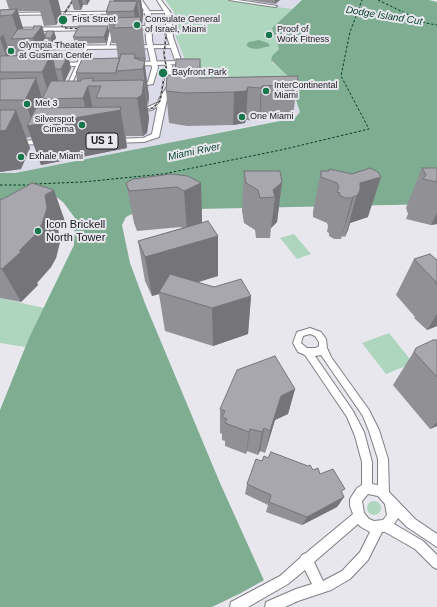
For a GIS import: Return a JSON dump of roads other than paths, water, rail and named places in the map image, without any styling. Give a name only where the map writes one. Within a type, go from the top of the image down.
[{"type":"main road","points":[[125,86],[146,85],[152,82],[155,64],[150,46],[148,12],[140,0]]},
{"type":"main road","points":[[124,111],[148,112],[159,106],[178,75],[179,63],[170,37],[168,12],[159,0]]},
{"type":"main road","points":[[20,54],[52,6]]},
{"type":"main road","points":[[0,14],[168,12]]},
{"type":"main road","points":[[0,30],[96,28]]},
{"type":"main road","points":[[103,28],[115,28]]},
{"type":"main road","points":[[124,28],[170,28]]},
{"type":"main road","points":[[0,48],[173,46]]},
{"type":"main road","points":[[126,64],[179,63]]},
{"type":"main road","points":[[46,65],[99,64]]},
{"type":"main road","points":[[167,64],[170,66],[170,79],[174,82]]},
{"type":"main road","points":[[146,85],[156,92],[159,106]]},
{"type":"main road","points":[[59,87],[72,87]]},
{"type":"main road","name":"US 1","points":[[100,141],[144,140],[152,138],[158,131],[160,117],[158,115],[159,106]]},
{"type":"main road","points":[[0,143],[46,140],[58,142]]},
{"type":"street","points":[[231,0],[274,6]]},
{"type":"street","points":[[107,46],[115,28],[118,12]]},
{"type":"street","points":[[64,97],[72,87],[78,65],[86,47]]},
{"type":"street","points":[[274,606],[296,595],[320,588],[340,579],[355,567],[382,527],[393,517],[388,497],[383,459],[374,430],[366,413],[328,359],[323,348],[323,341],[318,334],[310,331],[303,332],[298,337],[297,342],[300,349],[308,353],[350,414],[360,435],[367,462],[367,488]]},
{"type":"street","points":[[308,353],[318,352],[323,348]]},
{"type":"street","points":[[437,541],[411,523],[388,497],[374,489],[367,488],[361,492],[356,499],[356,506],[359,516],[365,522],[382,527],[411,540],[437,563]]},
{"type":"street","points":[[236,607],[270,589],[291,575],[306,559],[359,516]]},
{"type":"street","points":[[306,559],[320,588]]},
{"type":"water","points":[[302,0],[429,0],[437,2],[437,204],[150,210],[136,212],[126,217],[122,225],[130,263],[146,306],[220,483],[276,607],[0,607],[0,410],[29,338],[74,245],[75,218],[63,202],[55,196],[34,193],[0,199],[0,173],[15,173],[295,118],[300,112],[288,76],[271,60],[272,56],[279,49],[272,28]]},
{"type":"water","points":[[259,40],[268,43],[270,46],[257,49],[250,48],[246,45],[249,42]]},
{"type":"railway","points":[[64,14],[73,0]]},
{"type":"railway","points":[[63,22],[62,26],[66,28],[88,29]]},
{"type":"railway","points":[[132,28],[158,30],[164,32],[166,36],[164,54],[166,66],[160,101],[153,108],[138,111]]},
{"type":"place","name":"First Street","points":[[63,20]]},
{"type":"place","name":"Consulate General of Israel, Miami","points":[[137,25]]},
{"type":"place","name":"Proof of Work Fitness","points":[[269,35]]},
{"type":"place","name":"Olympia Theater at Gusman Center","points":[[11,51]]},
{"type":"place","name":"Bayfront Park","points":[[163,73]]},
{"type":"place","name":"InterContinental Miami","points":[[266,91]]},
{"type":"place","name":"Met 3","points":[[27,104]]},
{"type":"place","name":"One Miami","points":[[242,117]]},
{"type":"place","name":"Silverspot Cinema","points":[[82,125]]},
{"type":"place","name":"Exhale Miami","points":[[21,157]]},
{"type":"place","name":"Icon Brickell North Tower","points":[[38,231]]},
{"type":"water label","name":"Dodge Island Cut","points":[[384,16]]},
{"type":"water label","name":"Miami River","points":[[194,152]]}]
